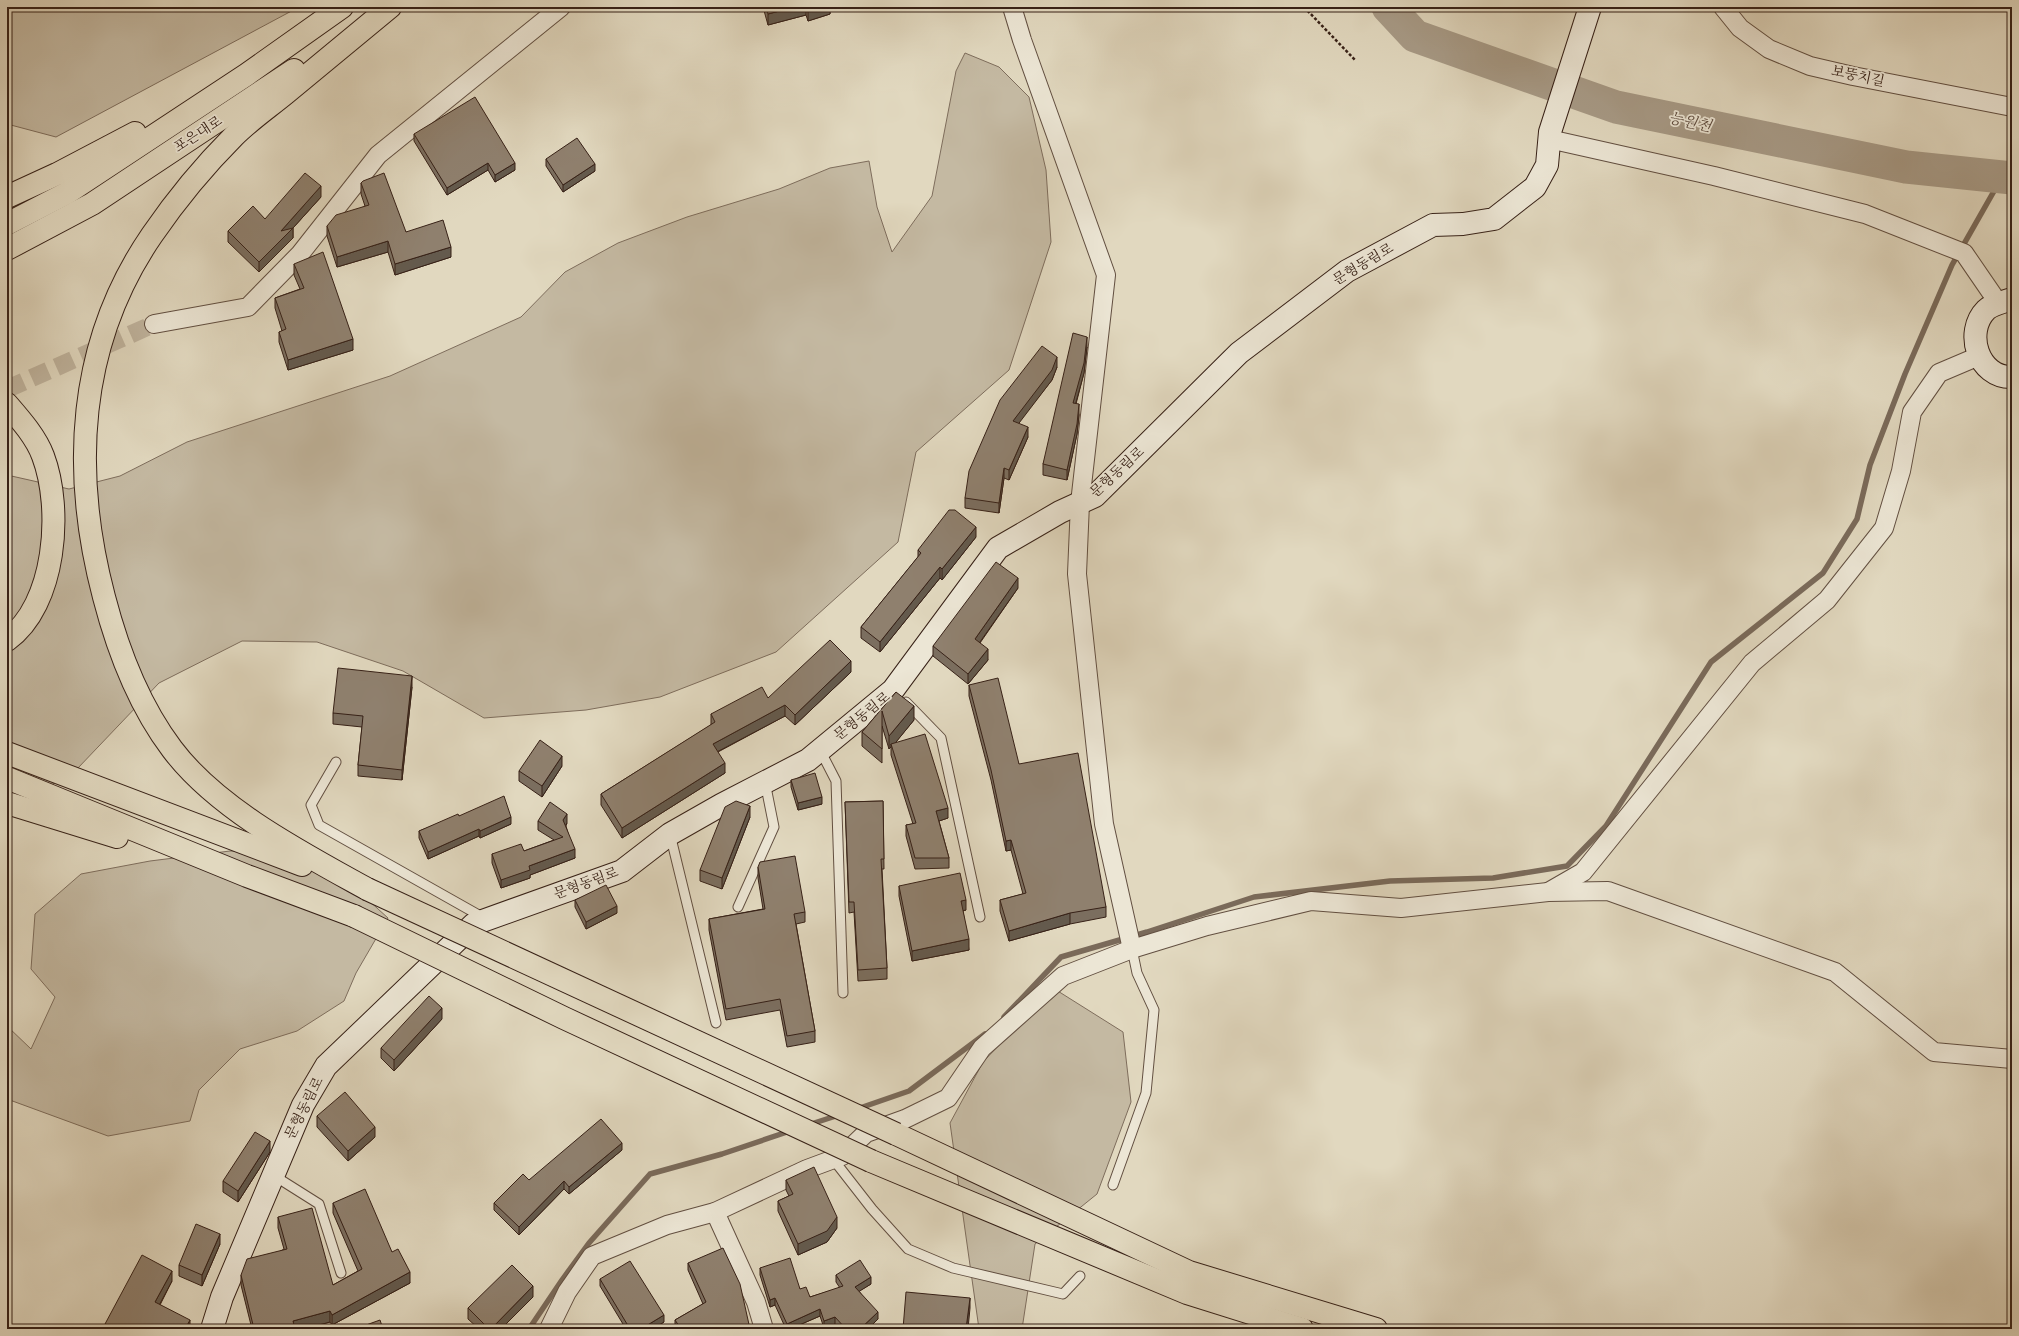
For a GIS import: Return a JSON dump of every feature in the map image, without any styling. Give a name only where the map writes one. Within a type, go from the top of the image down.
[{"type":"highway","name":"포은대로","points":[[7,224],[67,193],[246,76],[342,7]]},
{"type":"highway","name":"포은대로","points":[[7,249],[92,204],[310,60],[381,7]]},
{"type":"highway","points":[[367,890],[291,847],[231,806],[201,780],[173,751],[149,715],[127,672],[114,636],[100,582],[89,530],[85,479],[84,434],[92,381],[105,330],[124,282],[151,236],[193,180],[236,134],[390,7]]},
{"type":"highway","points":[[7,197],[57,174],[246,76]]},
{"type":"highway","points":[[7,404],[25,425],[43,455],[50,479],[54,510],[53,544],[47,577],[33,608],[17,633],[7,640]]},
{"type":"highway","points":[[7,753],[367,890],[896,1134],[1188,1272],[1376,1329]]},
{"type":"highway","points":[[7,778],[247,876],[354,916],[564,1018],[871,1161],[1187,1294],[1302,1329]]},
{"type":"highway","points":[[7,803],[247,876]]},
{"type":"street","points":[[154,324],[248,307],[300,254],[378,155],[561,7]]},
{"type":"street","points":[[1012,7],[1022,40],[1106,275],[1080,503],[1077,574],[1104,824],[1132,949]]},
{"type":"street","name":"보뚱치길","points":[[1723,7],[1740,28],[1770,49],[1810,66],[1853,76],[2012,107]]},
{"type":"street","name":"문형동림로","points":[[212,1329],[222,1297],[303,1105],[326,1066],[474,924],[622,871],[670,834],[721,805],[808,760],[894,690],[998,548],[1060,512],[1096,496],[1240,353],[1347,271],[1433,225],[1449,225],[1494,219],[1535,187],[1547,164],[1549,136],[1590,10]]},
{"type":"street","points":[[1549,136],[1866,214],[1964,253],[2006,301],[1987,309],[1979,320],[1975,332],[1975,344],[1979,356],[1987,366],[1997,373],[2012,377]]},
{"type":"street","points":[[1548,892],[1583,872],[1752,663],[1827,600],[1884,528],[1901,471],[1912,412],[1939,373],[1979,356]]},
{"type":"street","points":[[549,1329],[567,1292],[592,1256],[667,1225],[715,1212],[806,1169],[842,1156],[866,1133],[905,1119],[948,1098],[982,1048],[1063,976],[1132,949],[1207,926],[1311,900],[1401,908],[1548,892],[1608,891],[1836,972],[1934,1052],[2012,1059]]},
{"type":"street","points":[[715,1212],[756,1302],[764,1329]]},
{"type":"lane","points":[[894,690],[941,738],[980,917]]},
{"type":"lane","points":[[820,750],[836,781],[843,993]]},
{"type":"lane","points":[[336,762],[311,805],[319,825],[486,919]]},
{"type":"lane","points":[[738,907],[774,827],[765,782]]},
{"type":"lane","points":[[670,834],[716,1023]]},
{"type":"lane","points":[[1113,1185],[1146,1093],[1154,1010],[1137,973],[1132,949]]},
{"type":"lane","points":[[833,1159],[872,1209],[908,1249],[953,1268],[1063,1294],[1080,1276]]},
{"type":"lane","points":[[273,1175],[318,1204],[341,1273]]},
{"type":"path","points":[[1304,7],[1356,61]]},
{"type":"shaded area","points":[[7,7],[299,7],[56,137],[7,124]]},
{"type":"shaded area","points":[[965,53],[999,67],[1029,97],[1046,170],[1051,242],[1009,370],[916,452],[898,542],[776,652],[660,697],[586,710],[484,718],[403,671],[317,642],[242,641],[159,683],[78,768],[23,803],[7,773],[7,475],[69,489],[120,476],[187,442],[390,376],[521,317],[565,272],[618,243],[687,217],[779,189],[830,168],[869,161],[877,207],[892,252],[932,196],[956,71]]},
{"type":"shaded area","points":[[230,851],[276,852],[356,889],[388,918],[356,973],[344,1001],[297,1031],[240,1049],[199,1090],[190,1121],[108,1136],[7,1099],[7,1026],[31,1049],[55,997],[31,969],[35,914],[81,874],[150,861]]},
{"type":"shaded area","points":[[1053,988],[1123,1032],[1131,1102],[1097,1194],[1035,1244],[1022,1329],[979,1329],[950,1123],[983,1062]]},
{"type":"building","points":[[766,7],[795,7],[768,14]]},
{"type":"building","points":[[807,7],[819,7],[808,10]]},
{"type":"building","points":[[475,97],[515,163],[495,175],[488,163],[447,188],[414,134]]},
{"type":"building","points":[[577,138],[595,164],[563,185],[546,159]]},
{"type":"building","points":[[305,173],[321,186],[281,231],[293,228],[259,262],[228,231],[253,206],[265,219]]},
{"type":"building","points":[[384,173],[406,232],[443,220],[451,247],[395,264],[388,241],[337,257],[327,226],[336,215],[369,205],[361,183]]},
{"type":"building","points":[[323,252],[353,339],[288,360],[279,332],[286,329],[275,298],[304,288],[294,264]]},
{"type":"building","points":[[1073,333],[1087,337],[1084,363],[1073,403],[1079,404],[1077,424],[1067,470],[1043,464]]},
{"type":"building","points":[[1042,346],[1057,357],[1052,370],[1013,421],[1028,427],[1009,470],[1004,468],[999,503],[965,498],[969,471],[1000,400]]},
{"type":"building","points":[[949,510],[955,510],[976,527],[942,569],[940,567],[880,642],[861,627],[921,553],[918,550]]},
{"type":"building","points":[[996,562],[1018,578],[975,639],[988,649],[968,674],[933,646]]},
{"type":"building","points":[[830,640],[851,661],[795,715],[785,705],[713,744],[725,763],[622,828],[601,794],[715,722],[711,714],[762,687],[768,698]]},
{"type":"building","points":[[338,668],[412,676],[402,770],[358,765],[363,716],[333,713]]},
{"type":"building","points":[[998,678],[1019,764],[1078,753],[1106,907],[1070,913],[1009,931],[1000,900],[1026,893],[1011,840],[1006,841],[991,770],[969,685]]},
{"type":"building","points":[[896,692],[914,706],[889,736],[882,711],[882,749],[862,732]]},
{"type":"building","points":[[925,734],[948,808],[936,811],[949,858],[915,858],[906,825],[916,823],[891,744]]},
{"type":"building","points":[[540,740],[562,756],[542,786],[519,771]]},
{"type":"building","points":[[815,773],[822,797],[798,803],[791,780]]},
{"type":"building","points":[[504,796],[511,817],[480,831],[479,829],[428,852],[419,831],[458,814],[459,816]]},
{"type":"building","points":[[736,801],[750,806],[722,878],[700,870],[725,807]]},
{"type":"building","points":[[883,801],[884,859],[881,859],[887,968],[858,970],[854,902],[849,902],[845,802]]},
{"type":"building","points":[[550,802],[567,814],[563,820],[575,849],[529,866],[530,870],[501,880],[492,854],[521,844],[524,851],[563,837],[538,821]]},
{"type":"building","points":[[795,856],[805,912],[794,914],[815,1031],[787,1036],[780,999],[726,1009],[709,919],[765,909],[758,867],[760,862]]},
{"type":"building","points":[[960,873],[966,900],[961,901],[969,939],[912,951],[899,886]]},
{"type":"building","points":[[606,885],[617,906],[586,922],[575,900]]},
{"type":"building","points":[[429,996],[442,1008],[394,1060],[381,1048]]},
{"type":"building","points":[[345,1092],[375,1127],[348,1151],[317,1116]]},
{"type":"building","points":[[601,1119],[622,1143],[569,1187],[564,1181],[519,1227],[494,1203],[523,1174],[529,1180]]},
{"type":"building","points":[[255,1132],[270,1141],[238,1191],[223,1181]]},
{"type":"building","points":[[814,1167],[837,1217],[827,1231],[798,1244],[778,1201],[793,1194],[786,1180]]},
{"type":"building","points":[[365,1189],[392,1252],[398,1249],[410,1272],[332,1315],[330,1311],[293,1321],[295,1329],[254,1329],[241,1275],[247,1259],[287,1249],[278,1217],[312,1208],[333,1285],[362,1269],[333,1203]]},
{"type":"building","points":[[196,1224],[220,1234],[202,1275],[179,1265]]},
{"type":"building","points":[[723,1248],[740,1284],[750,1329],[681,1329],[675,1320],[706,1302],[688,1263]]},
{"type":"building","points":[[142,1255],[172,1271],[155,1302],[190,1320],[185,1329],[115,1329],[105,1324]]},
{"type":"building","points":[[790,1258],[800,1289],[806,1287],[810,1297],[843,1286],[836,1275],[860,1260],[871,1277],[855,1287],[878,1312],[860,1329],[846,1329],[835,1317],[824,1321],[820,1309],[787,1324],[775,1298],[770,1300],[760,1268]]},
{"type":"building","points":[[630,1261],[664,1315],[641,1329],[630,1329],[600,1279]]},
{"type":"building","points":[[512,1265],[533,1286],[491,1329],[489,1329],[468,1308]]},
{"type":"building","points":[[906,1292],[970,1298],[966,1329],[903,1329]]},
{"type":"building","points":[[380,1320],[383,1329],[355,1329]]},
{"type":"building","points":[[589,1326],[594,1329],[587,1329]]},
{"type":"waterway","name":"능원천","points":[[1388,7],[1415,36],[1616,107],[1906,167],[2012,178]]},
{"type":"waterway","points":[[1004,1017],[1061,957],[1147,932],[1254,897],[1390,881],[1493,878],[1567,866],[1606,826],[1711,662],[1823,573],[1857,519],[1870,465],[1905,374],[1952,265],[2002,177]]},
{"type":"waterway","points":[[857,1109],[909,1091],[985,1034]]},
{"type":"waterway","points":[[808,1125],[839,1115]]},
{"type":"waterway","points":[[529,1329],[589,1243],[650,1174],[722,1154],[790,1131]]},
{"type":"tunnel","points":[[7,389],[154,324]]}]
